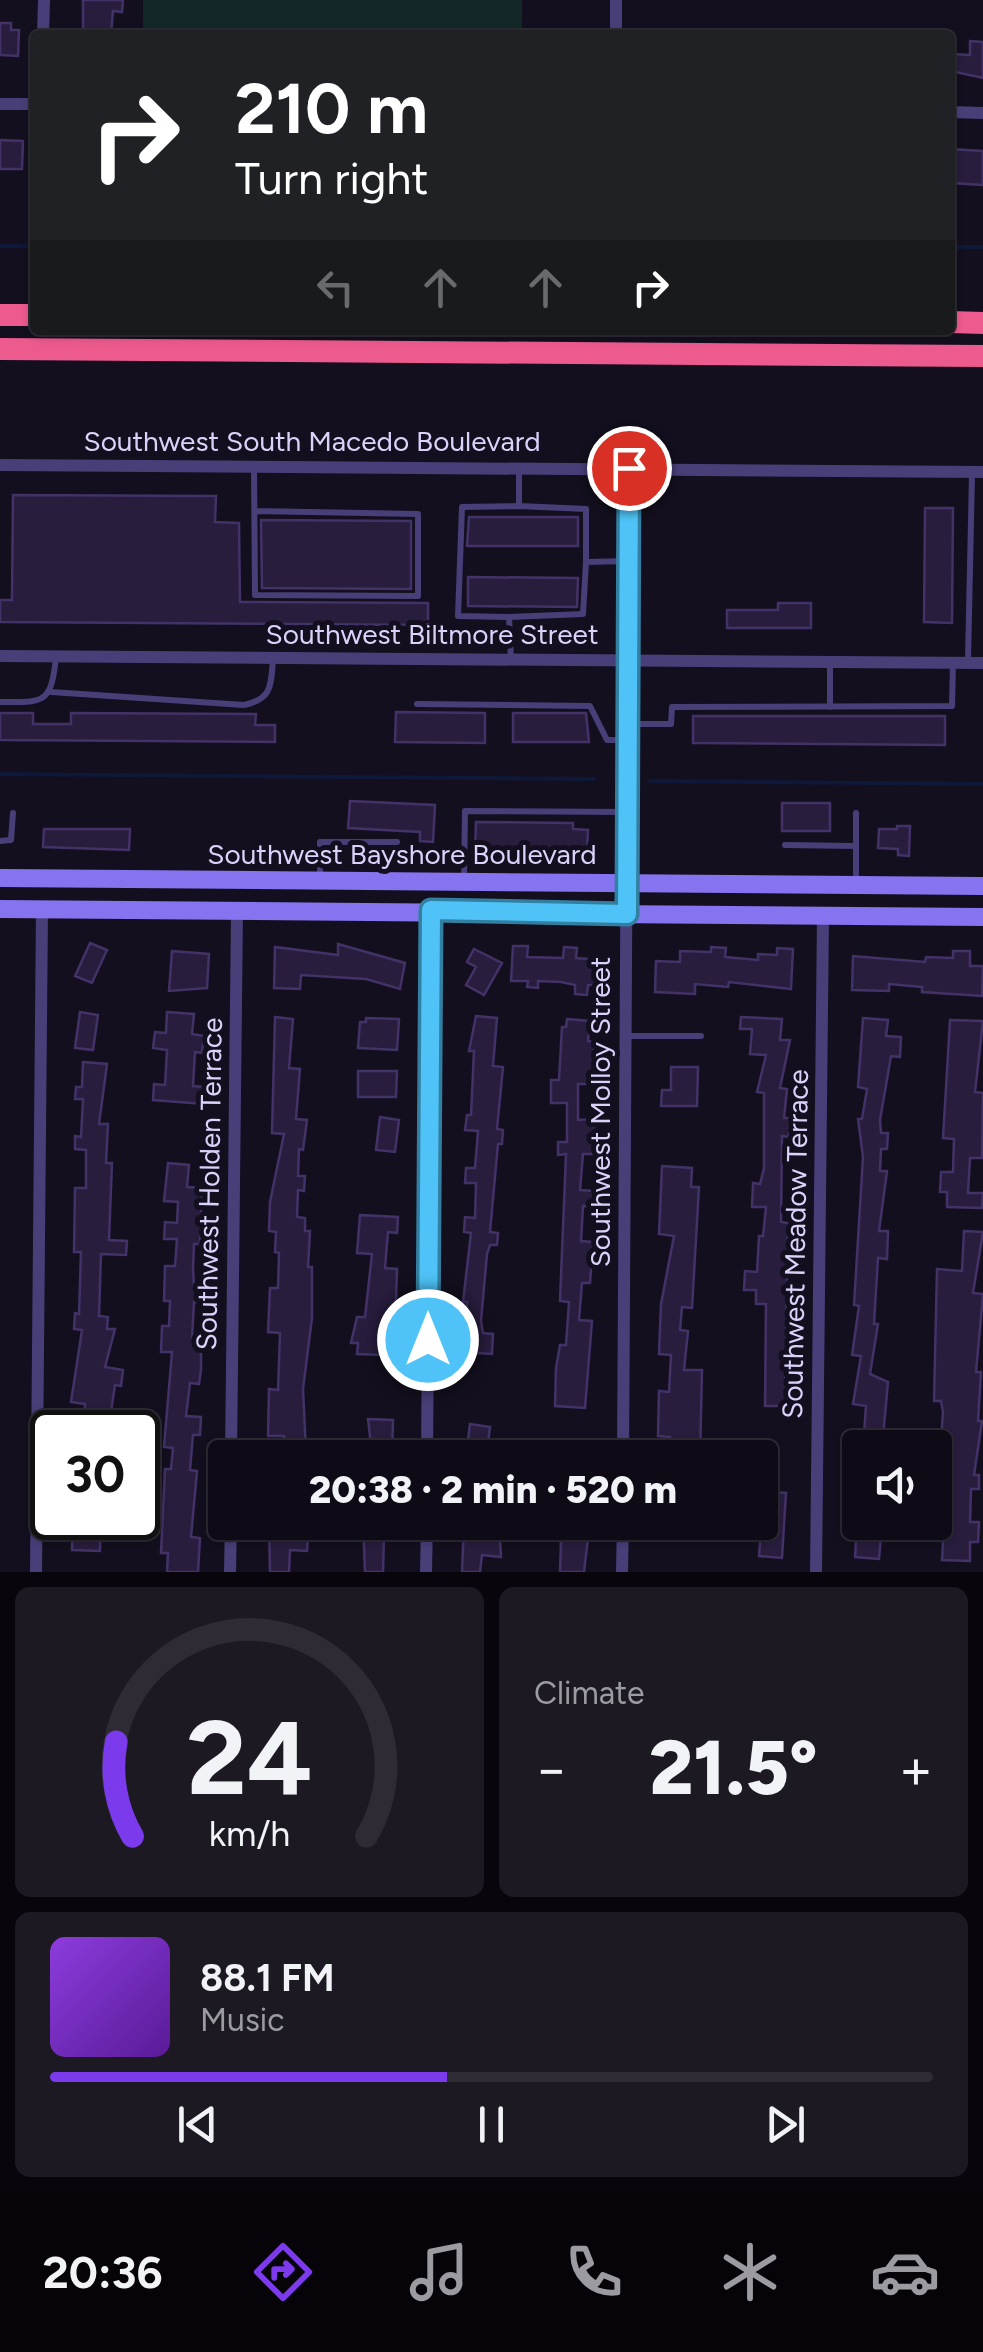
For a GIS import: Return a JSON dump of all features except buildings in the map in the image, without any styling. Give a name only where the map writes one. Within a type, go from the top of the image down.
[{"type":"highway","points":[[0,315],[30,315]]},
{"type":"highway","points":[[955,322],[983,322]]},
{"type":"highway","points":[[0,349],[983,356]]},
{"type":"main road","name":"Southwest Bayshore Boulevard","points":[[0,878],[983,886]]},
{"type":"main road","points":[[77,910],[90,899],[211,900],[220,893],[222,880]]},
{"type":"main road","points":[[237,911],[252,896],[272,889],[380,892],[393,881]]},
{"type":"main road","points":[[854,916],[876,905],[983,907]]},
{"type":"main road","name":"Southwest Bayshore Boulevard","points":[[0,909],[983,917]]},
{"type":"street","points":[[43,30],[44,0]]},
{"type":"street","points":[[616,0],[616,30]]},
{"type":"street","points":[[0,104],[30,104]]},
{"type":"street","points":[[955,112],[983,113]]},
{"type":"street","name":"Southwest South Macedo Boulevard","points":[[0,465],[977,472]]},
{"type":"street","name":"Southwest Molloy Street","points":[[623,1440],[630,882],[629,468]]},
{"type":"street","name":"Southwest Biltmore Street","points":[[0,656],[983,663]]},
{"type":"street","points":[[36,1572],[42,910]]},
{"type":"street","points":[[427,1440],[431,910]]},
{"type":"street","name":"Southwest Holden Terrace","points":[[232,1440],[237,911]]},
{"type":"street","name":"Southwest Meadow Terrace","points":[[816,1572],[822,916]]},
{"type":"street","points":[[230,1572],[231,1540]]},
{"type":"street","points":[[426,1540],[426,1572]]},
{"type":"street","points":[[622,1572],[623,1540]]},
{"type":"lane","points":[[254,466],[256,595],[418,596],[418,514],[255,510]]},
{"type":"lane","points":[[518,506],[519,467]]},
{"type":"lane","points":[[628,724],[671,724],[672,707],[952,706],[960,663],[977,472]]},
{"type":"lane","points":[[462,506],[518,506],[586,510],[584,614],[458,616],[462,506]]},
{"type":"lane","points":[[586,562],[628,561]]},
{"type":"lane","points":[[509,617],[511,659]]},
{"type":"lane","points":[[51,692],[56,656]]},
{"type":"lane","points":[[0,702],[35,702],[51,692],[244,704],[263,700],[271,691],[273,658]]},
{"type":"lane","points":[[830,662],[830,706]]},
{"type":"lane","points":[[417,704],[590,706],[607,740],[628,740]]},
{"type":"lane","points":[[464,882],[465,811],[629,812]]},
{"type":"lane","points":[[0,841],[11,840],[13,813]]},
{"type":"lane","points":[[856,813],[856,886]]},
{"type":"lane","points":[[320,881],[320,842],[397,842]]},
{"type":"lane","points":[[785,845],[856,846]]},
{"type":"lane","points":[[626,1036],[702,1036]]},
{"type":"green space","points":[[143,0],[522,0],[522,30],[143,30]]},
{"type":"waterway","points":[[0,246],[30,246]]},
{"type":"waterway","points":[[955,247],[983,247]]},
{"type":"waterway","points":[[0,774],[594,779]]},
{"type":"waterway","points":[[650,781],[983,784]]},
{"type":"route","points":[[428,1340],[431,910],[627,914],[629,468]]}]
